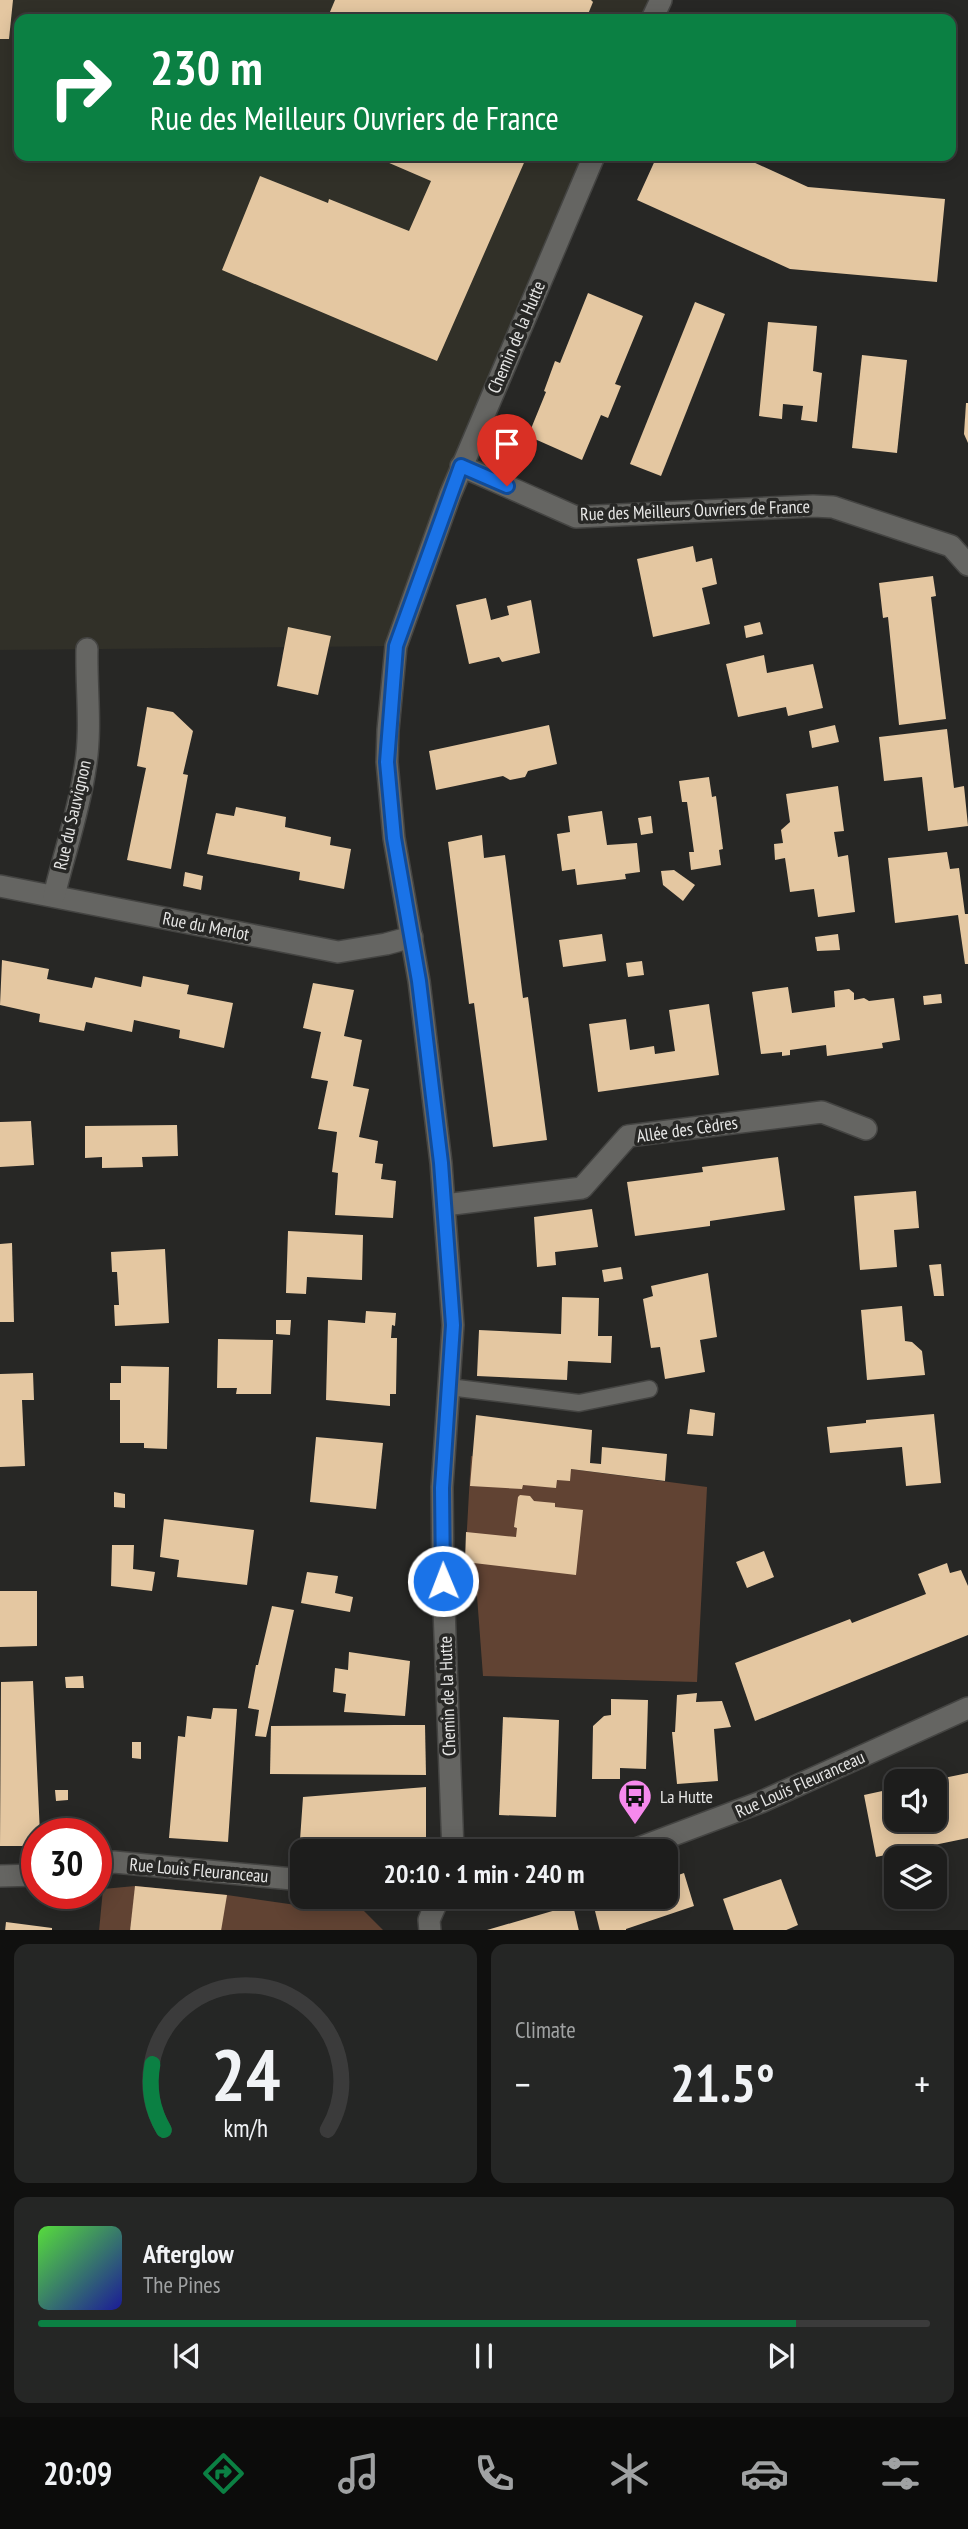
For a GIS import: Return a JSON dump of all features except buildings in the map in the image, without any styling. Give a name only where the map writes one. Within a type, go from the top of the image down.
[{"type":"street","name":"Chemin de la Hutte","points":[[453,1839],[442,1488],[453,1325],[445,1205],[412,937],[394,838],[387,762],[396,646],[461,466],[592,161]]},
{"type":"street","name":"Rue des Meilleurs Ouvriers de France","points":[[461,466],[576,517],[833,507],[951,546],[968,565]]},
{"type":"street","name":"Rue du Sauvignon","points":[[54,896],[85,769],[89,721],[86,690],[87,649]]},
{"type":"street","name":"Rue du Merlot","points":[[0,886],[338,952],[412,937]]},
{"type":"street","name":"Allée des Cèdres","points":[[445,1205],[582,1188],[628,1136],[822,1112],[866,1129]]},
{"type":"street","name":"Rue Louis Fleuranceau","points":[[664,1839],[771,1798],[968,1708]]},
{"type":"street","name":"Rue Louis Fleuranceau","points":[[112,1862],[290,1879]]},
{"type":"street","points":[[0,1876],[21,1875]]},
{"type":"street","points":[[430,1930],[429,1920],[434,1909]]},
{"type":"lane","points":[[449,1387],[579,1403],[649,1389]]},
{"type":"shaded area","points":[[0,0],[661,0],[654,14],[14,14],[14,161],[592,161],[396,646],[0,650]]},
{"type":"shaded area","points":[[471,1456],[707,1487],[697,1682],[483,1676],[477,1596],[464,1583]]},
{"type":"shaded area","points":[[135,1886],[290,1904],[290,1909],[363,1910],[383,1930],[99,1930],[101,1909],[112,1909],[112,1888]]},
{"type":"place","name":"La Hutte","points":[[635,1826]]},
{"type":"route","points":[[443,1581],[442,1488],[453,1325],[441,1163],[419,981],[394,838],[387,762],[388,730],[396,646],[461,466],[507,486]]}]
